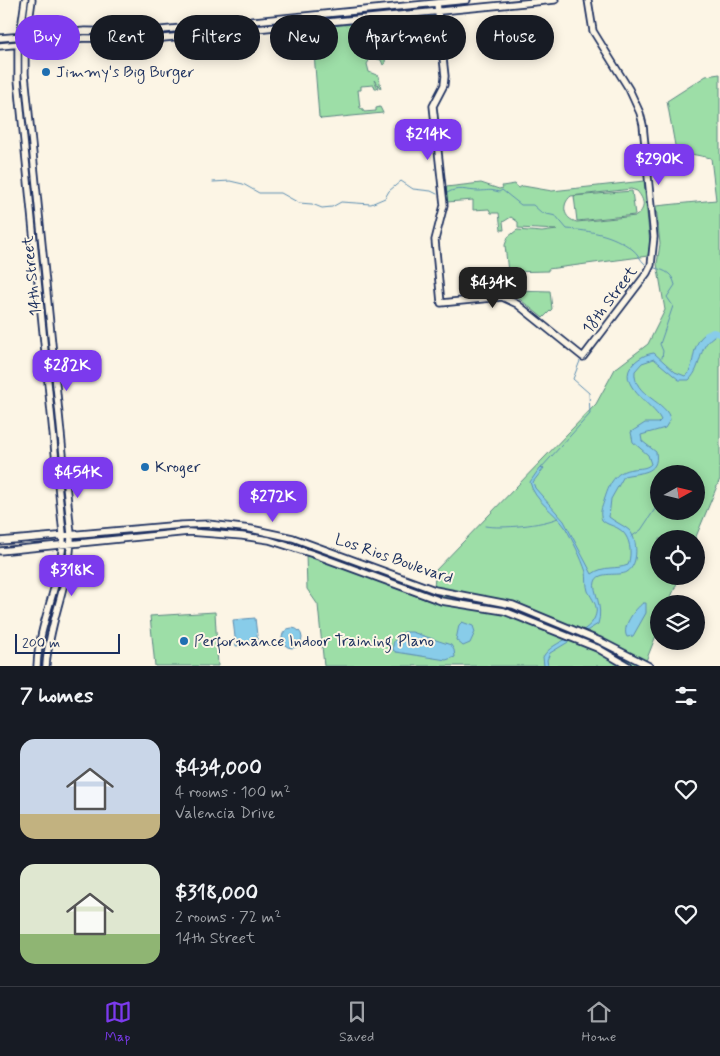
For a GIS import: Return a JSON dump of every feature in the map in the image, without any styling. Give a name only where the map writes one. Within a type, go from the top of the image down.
[{"type":"main road","name":"14th Street","points":[[23,15],[24,0]]},
{"type":"main road","name":"14th Street","points":[[31,15],[32,0]]},
{"type":"main road","points":[[80,31],[141,32],[467,0]]},
{"type":"main road","points":[[80,38],[153,39],[556,0]]},
{"type":"main road","name":"18th Street","points":[[438,11],[445,76],[444,85],[433,106],[444,205],[435,240],[441,303],[506,298],[517,304],[584,357],[647,273],[651,265],[654,237],[640,113],[629,89],[593,31],[588,0]]},
{"type":"main road","points":[[437,3],[438,11]]},
{"type":"main road","points":[[84,38],[85,31]]},
{"type":"main road","points":[[0,38],[15,37]]},
{"type":"main road","points":[[0,46],[15,45]]},
{"type":"main road","name":"14th Street","points":[[18,60],[17,69],[62,534],[59,573],[40,641],[38,666]]},
{"type":"main road","name":"14th Street","points":[[25,60],[71,534],[66,580],[49,638],[46,666]]},
{"type":"main road","points":[[23,132],[31,131]]},
{"type":"main road","points":[[56,469],[65,468]]},
{"type":"main road","name":"Los Rios Boulevard","points":[[0,541],[62,534],[208,524],[270,533],[303,542],[435,590],[500,601],[600,641],[649,666]]},
{"type":"main road","points":[[167,533],[168,526]]},
{"type":"main road","points":[[128,529],[129,537]]},
{"type":"main road","name":"Los Rios Boulevard","points":[[0,551],[167,533],[214,533],[269,540],[314,554],[441,601],[491,608],[528,620],[597,648],[628,666]]},
{"type":"main road","points":[[47,613],[55,615]]},
{"type":"green space","points":[[348,24],[348,60],[369,60],[367,64],[369,72],[379,76],[381,89],[374,80],[378,88],[375,88],[374,85],[361,86],[361,90],[358,90],[360,108],[364,112],[376,111],[376,108],[380,107],[383,113],[321,119],[319,117],[315,60],[338,60],[338,25]]},
{"type":"green space","points":[[720,74],[720,479],[705,515],[705,465],[650,465],[650,520],[703,520],[699,530],[650,530],[650,585],[676,585],[672,595],[650,595],[650,650],[644,666],[324,666],[318,605],[307,589],[306,554],[432,602],[436,570],[596,404],[615,369],[648,344],[665,310],[657,264],[660,244],[656,206],[716,200],[711,158],[676,151],[667,101],[706,76]]},
{"type":"green space","points":[[644,181],[650,244],[648,256],[548,269],[548,271],[508,272],[505,245],[508,237],[517,230],[542,232],[557,230],[518,228],[518,222],[511,217],[503,222],[504,230],[501,230],[499,213],[491,213],[489,209],[473,210],[473,200],[447,202],[446,187],[481,183],[499,189],[503,188],[502,186],[515,184],[518,188],[523,186],[552,191]],"holes":[[[631,189],[637,191],[642,198],[643,207],[636,216],[577,222],[566,215],[566,203],[571,196]]]},
{"type":"green space","points":[[632,191],[635,215],[577,221],[574,196]]},
{"type":"green space","points":[[511,272],[512,290],[550,291],[552,309],[543,318],[517,297],[505,293],[508,273]]},
{"type":"green space","name":"Performance Indoor Training Plano","points":[[215,612],[218,666],[155,666],[150,616]]},
{"type":"water","points":[[714,330],[714,336],[705,346],[696,369],[689,380],[679,380],[654,359],[642,363],[635,371],[639,387],[664,408],[670,420],[665,428],[641,435],[642,441],[656,452],[655,465],[650,465],[648,455],[633,442],[631,432],[645,423],[658,423],[661,420],[631,386],[628,379],[629,371],[638,359],[654,353],[675,372],[685,376],[689,372],[696,346],[706,334]]},
{"type":"water","points":[[649,466],[650,470],[648,471],[624,476],[611,499],[609,517],[629,530],[634,539],[636,552],[634,564],[627,572],[604,575],[597,578],[595,585],[600,611],[598,624],[550,653],[547,660],[548,666],[544,666],[543,657],[548,651],[590,625],[596,615],[596,608],[588,591],[584,566],[571,538],[561,522],[540,501],[530,482],[539,469],[544,468],[533,482],[535,488],[564,521],[592,574],[596,571],[628,565],[630,546],[626,536],[619,529],[602,520],[601,510],[608,490],[617,476],[627,470]]},
{"type":"water","points":[[643,603],[646,603],[646,613],[633,636],[627,637],[627,623],[636,609]]},
{"type":"water","points":[[255,618],[258,644],[236,646],[233,620]]},
{"type":"water","points":[[462,622],[473,626],[475,632],[470,643],[463,646],[456,640],[459,625]]},
{"type":"water","points":[[292,628],[299,631],[302,638],[299,645],[292,648],[285,645],[282,638],[285,631]]},
{"type":"water","points":[[404,632],[412,632],[451,645],[455,657],[446,660],[396,652],[393,650],[394,641]]},
{"type":"waterway","points":[[213,182],[230,181],[243,184],[259,193],[281,193],[299,203],[312,204],[322,208],[332,207],[341,202],[371,204],[385,198],[389,191],[401,181],[413,189],[431,191],[437,194]]},
{"type":"waterway","points":[[447,193],[459,189],[499,192],[502,190],[521,205],[533,205],[542,213],[556,216],[567,229],[593,232],[617,240],[634,251],[645,264]]},
{"type":"waterway","points":[[655,268],[668,273],[675,285],[667,297],[673,306],[660,344],[663,351],[662,358]]},
{"type":"waterway","points":[[707,335],[713,332],[720,334]]},
{"type":"waterway","points":[[541,468],[590,414],[589,393],[573,379],[580,361]]},
{"type":"waterway","points":[[631,537],[641,530],[650,516]]},
{"type":"waterway","points":[[485,526],[522,526],[558,518]]},
{"type":"place","name":"Jimmy's Big Burger","points":[[46,72]]},
{"type":"place","name":"Kroger","points":[[145,467]]},
{"type":"place","name":"Performance Indoor Training Plano","points":[[184,641]]}]
